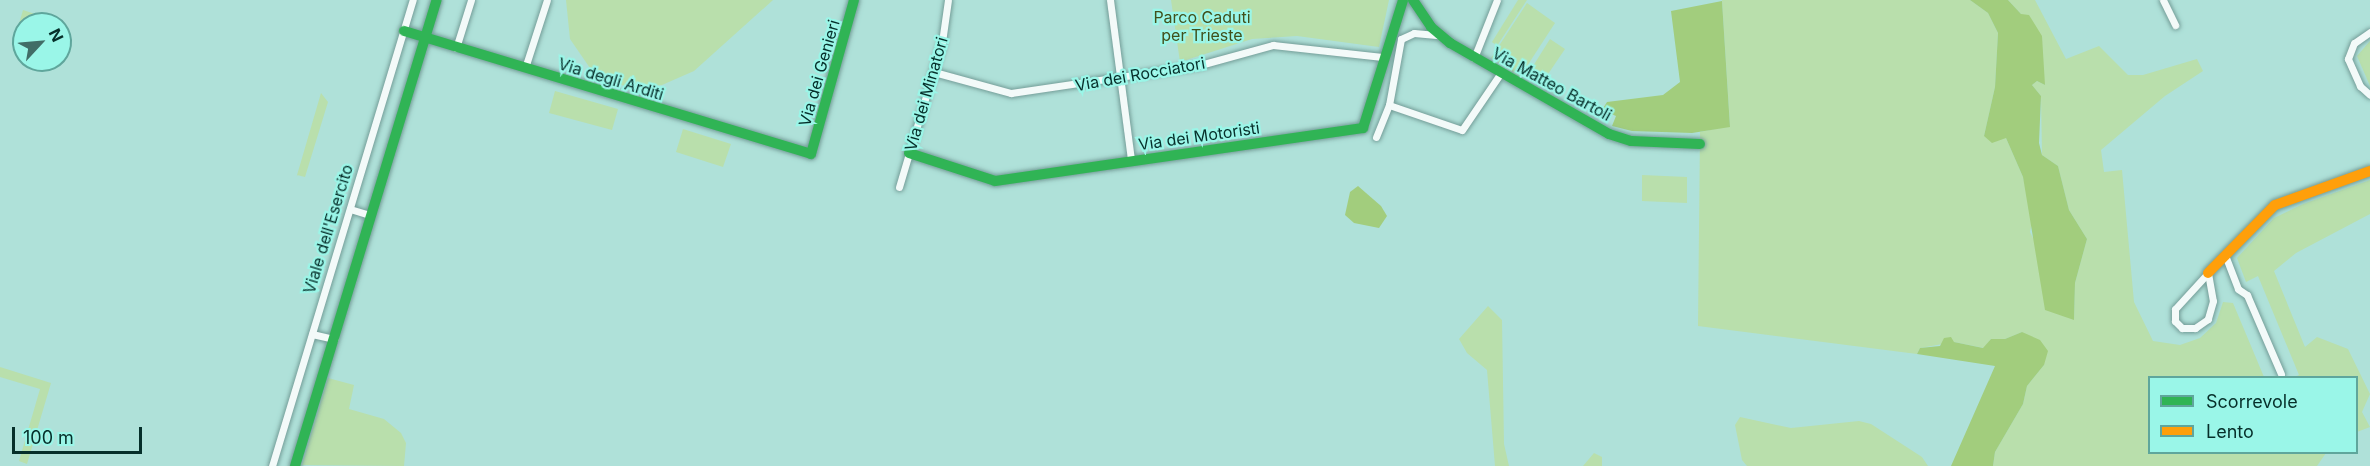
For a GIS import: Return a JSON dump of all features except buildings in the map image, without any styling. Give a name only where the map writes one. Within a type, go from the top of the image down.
[{"type":"street","name":"Viale dell'Esercito","points":[[272,466],[413,0]]},
{"type":"street","points":[[296,466],[370,214],[437,0]]},
{"type":"street","points":[[456,48],[471,0]]},
{"type":"street","points":[[525,68],[547,0]]},
{"type":"street","name":"Via dei Genieri","points":[[811,154],[854,0]]},
{"type":"street","name":"Via dei Minatori","points":[[899,187],[944,34],[948,0]]},
{"type":"street","points":[[1110,0],[1131,160]]},
{"type":"street","name":"Via dei Motoristi","points":[[909,153],[995,181],[1363,128],[1382,57],[1403,0]]},
{"type":"street","name":"Via Matteo Bartoli","points":[[1413,0],[1439,34],[1474,58],[1620,138],[1700,144]]},
{"type":"street","points":[[1474,58],[1497,0]]},
{"type":"street","points":[[2163,0],[2175,25]]},
{"type":"street","name":"Via degli Arditi","points":[[404,31],[811,154]]},
{"type":"street","points":[[2370,32],[2354,43],[2348,54],[2360,86],[2370,95]]},
{"type":"street","points":[[1376,137],[1389,105],[1399,42],[1414,33],[1439,34]]},
{"type":"street","name":"Via dei Rocciatori","points":[[934,72],[1003,94],[1121,79],[1200,65],[1273,45],[1382,57]]},
{"type":"street","points":[[1389,105],[1462,130],[1500,74]]},
{"type":"street","points":[[2208,273],[2213,301],[2208,319],[2195,328],[2182,328],[2175,321],[2175,309],[2208,273],[2263,215],[2282,201],[2370,171]]},
{"type":"street","points":[[350,209],[370,214]]},
{"type":"street","points":[[2225,255],[2238,290],[2247,295],[2281,374]]},
{"type":"street","points":[[312,334],[334,339]]},
{"type":"green space","points":[[566,0],[773,0],[694,71],[662,85],[642,87],[624,86],[592,71],[570,39]]},
{"type":"green space","name":"Parco Caduti per Trieste","points":[[1171,0],[1389,0],[1379,47],[1297,36],[1252,39],[1180,62]]},
{"type":"green space","points":[[1518,0],[1527,0],[1497,46],[1492,42]]},
{"type":"green space","points":[[1722,0],[1970,0],[1988,13],[1998,33],[1995,87],[1984,136],[2006,138],[2023,177],[2033,219],[2030,232],[2074,320],[2075,283],[2087,239],[2069,210],[2058,166],[2042,155],[2041,96],[2032,85],[2037,81],[2045,85],[2021,14],[2008,0],[2035,0],[2066,59],[2099,46],[2128,75],[2143,75],[2197,59],[2203,71],[2165,96],[2101,150],[2104,172],[2122,170],[2134,302],[2153,341],[2180,345],[2200,338],[2216,323],[2223,302],[2233,303],[2264,376],[2148,376],[2148,454],[2325,454],[2317,466],[1993,466],[1995,452],[2023,404],[2027,386],[2044,365],[2022,332],[2005,339],[1991,339],[1984,348],[1954,342],[1920,348],[1917,354],[1698,326],[1700,132],[1730,126]]},
{"type":"green space","points":[[1970,0],[2008,0],[2021,14],[2029,15],[2042,36],[2045,85],[2037,81],[2032,85],[2041,96],[2039,143],[2042,155],[2058,166],[2069,210],[2087,239],[2075,283],[2074,320],[2045,310],[2023,177],[2006,138],[1992,143],[1984,136],[1995,87],[1998,33],[1988,13]]},
{"type":"green space","points":[[1722,1],[1730,127],[1692,133],[1632,131],[1612,126],[1616,116],[1602,110],[1607,102],[1663,95],[1680,82],[1671,11]]},
{"type":"green space","points":[[1527,3],[1555,23],[1520,77],[1491,58]]},
{"type":"green space","points":[[1550,39],[1565,49],[1542,83],[1528,74]]},
{"type":"green space","points":[[2370,41],[2370,86],[2357,56]]},
{"type":"green space","points":[[555,91],[618,109],[612,130],[549,113]]},
{"type":"green space","points":[[321,93],[328,102],[305,177],[297,175]]},
{"type":"green space","points":[[683,129],[731,144],[723,167],[676,152]]},
{"type":"green space","points":[[1642,175],[1687,177],[1687,203],[1642,201]]},
{"type":"green space","points":[[2370,180],[2370,214],[2296,253],[2274,271],[2305,347],[2317,337],[2348,349],[2370,394],[2362,412],[2370,427],[2358,432],[2358,376],[2296,376],[2299,375],[2258,276],[2246,282],[2237,258],[2274,218],[2303,204]]},
{"type":"green space","points":[[1358,186],[1381,206],[1387,216],[1379,228],[1354,223],[1345,215],[1350,192]]},
{"type":"green space","points":[[1488,306],[1502,320],[1504,444],[1509,466],[1495,466],[1487,370],[1467,353],[1459,339]]},
{"type":"green space","points":[[2022,332],[2040,340],[2048,351],[2044,365],[2027,386],[2023,404],[1995,452],[1993,466],[1951,466],[1995,366],[1917,354],[1920,348],[1940,346],[1944,338],[1951,337],[1954,342],[1983,348],[1991,339],[2005,339]]},
{"type":"green space","points":[[0,367],[51,383],[27,464],[19,461],[40,389],[0,377]]},
{"type":"green space","points":[[328,378],[354,385],[349,409],[384,419],[401,433],[406,443],[404,466],[302,465]]},
{"type":"green space","points":[[1740,417],[1791,428],[1859,421],[1871,424],[1922,457],[1928,466],[1747,466],[1742,460],[1735,425]]},
{"type":"green space","points":[[1594,453],[1602,457],[1602,466],[1583,466]]},
{"type":"traffic: fast","points":[[295,466],[437,0]]},
{"type":"traffic: fast","points":[[404,31],[811,154],[854,0]]},
{"type":"traffic: fast","points":[[909,153],[995,181],[1363,128],[1403,0]]},
{"type":"traffic: fast","points":[[1413,0],[1431,27],[1450,43],[1609,134],[1631,141],[1700,144]]},
{"type":"traffic: slow","points":[[2208,273],[2275,205],[2370,171]]}]
